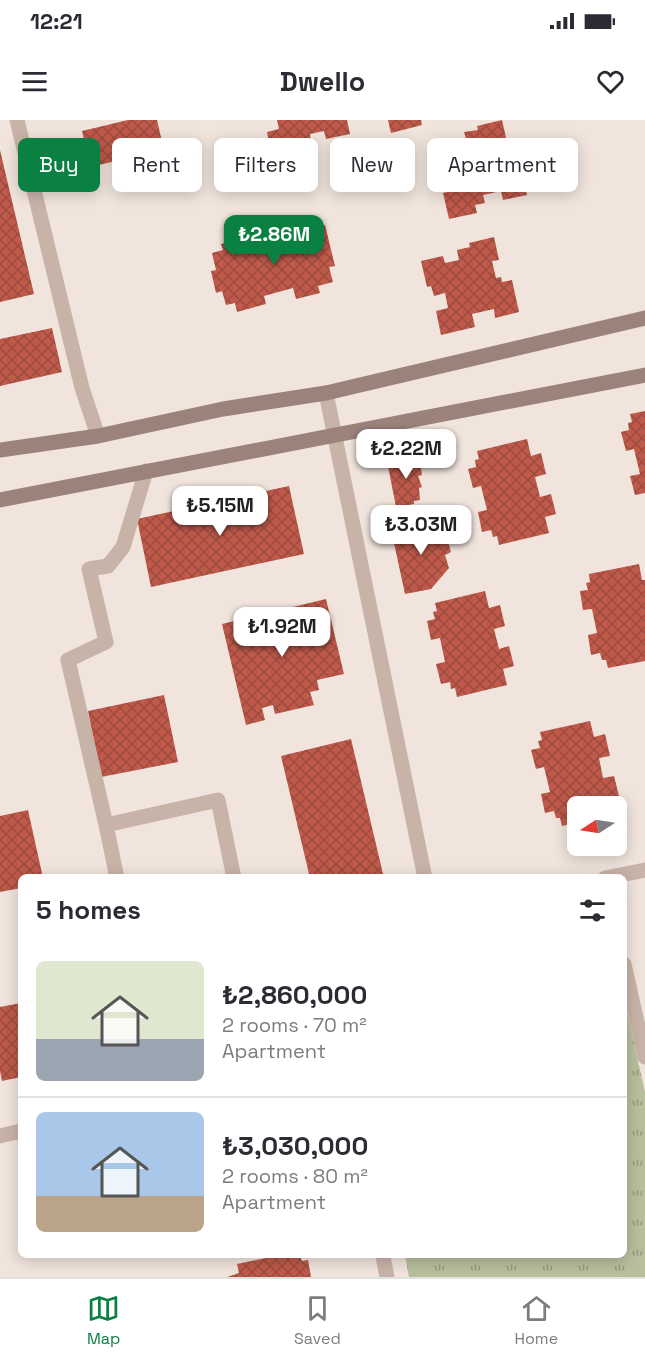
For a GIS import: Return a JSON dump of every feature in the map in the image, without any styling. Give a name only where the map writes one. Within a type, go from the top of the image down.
[{"type":"street","points":[[16,120],[82,388],[98,436]]},
{"type":"street","points":[[0,450],[98,436],[223,409],[326,393],[645,318]]},
{"type":"street","points":[[0,500],[645,375]]},
{"type":"street","points":[[326,393],[424,874]]},
{"type":"street","points":[[116,874],[68,660],[106,642],[88,569],[108,566],[123,547],[146,471]]},
{"type":"street","points":[[106,825],[218,800],[233,874]]},
{"type":"street","points":[[625,874],[645,870]]},
{"type":"street","points":[[627,972],[640,1008],[645,1057]]},
{"type":"street","points":[[0,1136],[18,1132]]},
{"type":"street","points":[[383,1258],[387,1277]]},
{"type":"green space","points":[[627,1012],[645,1092],[645,1277],[409,1277],[405,1258],[627,1258]]},
{"type":"building","points":[[128,120],[157,120],[161,138],[112,138],[112,162],[100,165],[100,138],[84,138],[82,131]]},
{"type":"building","points":[[277,120],[347,120],[350,134],[326,139],[324,131],[310,134],[310,138],[268,138],[267,132],[279,129]]},
{"type":"building","points":[[388,120],[421,120],[422,125],[391,133]]},
{"type":"building","points":[[502,120],[506,138],[466,138],[464,132],[478,130],[477,126]]},
{"type":"building","points":[[0,150],[34,294],[0,302]]},
{"type":"building","points":[[496,192],[483,195],[485,203],[475,205],[477,213],[449,219],[443,193]]},
{"type":"building","points":[[501,192],[526,192],[527,195],[503,200]]},
{"type":"building","points":[[313,220],[314,228],[325,225],[335,266],[329,267],[333,282],[318,286],[320,293],[296,299],[293,288],[264,296],[266,304],[237,312],[235,303],[226,305],[222,291],[216,293],[211,271],[216,270],[212,253],[223,250],[221,244],[255,236],[257,245],[278,239],[276,230]]},
{"type":"building","points":[[494,237],[499,260],[492,261],[496,278],[501,277],[502,282],[512,280],[519,312],[495,318],[494,309],[472,314],[475,327],[441,335],[436,311],[448,308],[445,293],[434,296],[431,286],[427,287],[421,261],[443,256],[445,263],[459,260],[457,250],[470,247],[469,243]]},
{"type":"building","points":[[52,328],[62,372],[0,386],[0,339]]},
{"type":"building","points":[[645,411],[645,493],[635,495],[630,476],[640,474],[634,449],[626,451],[621,432],[629,430],[628,423],[632,422],[630,414]]},
{"type":"building","points":[[527,439],[531,456],[541,453],[546,474],[535,477],[540,497],[551,494],[556,514],[545,517],[549,533],[499,545],[497,536],[493,537],[491,530],[482,532],[478,512],[487,510],[481,486],[473,488],[468,469],[476,467],[475,460],[479,459],[477,451]]},
{"type":"building","points":[[419,456],[422,475],[418,476],[422,487],[419,488],[420,500],[414,501],[414,504],[396,507],[387,461]]},
{"type":"building","points":[[289,486],[304,554],[151,587],[137,519]]},
{"type":"building","points":[[427,522],[442,531],[447,539],[451,552],[445,555],[449,568],[431,589],[405,594],[391,529]]},
{"type":"building","points":[[639,564],[642,580],[645,580],[645,661],[608,668],[606,660],[602,660],[600,653],[591,655],[588,635],[597,633],[592,609],[583,610],[580,591],[588,590],[586,583],[590,582],[589,574]]},
{"type":"building","points":[[485,591],[489,608],[500,605],[505,626],[494,629],[499,649],[509,646],[514,666],[503,669],[507,685],[457,697],[455,688],[451,689],[450,682],[441,684],[436,664],[445,662],[440,638],[431,640],[427,621],[435,619],[433,612],[437,611],[435,603]]},
{"type":"building","points":[[326,599],[344,674],[317,680],[319,690],[310,692],[314,705],[275,714],[273,705],[262,708],[265,720],[246,725],[222,624]]},
{"type":"building","points":[[164,695],[178,762],[101,777],[88,711]]},
{"type":"building","points":[[590,721],[594,737],[605,734],[610,756],[599,758],[603,778],[614,776],[619,796],[567,796],[567,825],[562,826],[560,818],[556,818],[554,811],[545,813],[541,794],[550,792],[544,767],[536,769],[531,750],[540,748],[538,741],[542,740],[540,732]]},
{"type":"building","points":[[351,739],[383,874],[309,874],[281,756]]},
{"type":"building","points":[[28,810],[42,874],[18,874],[18,889],[0,892],[0,816]]},
{"type":"building","points":[[18,1004],[18,1078],[2,1081],[0,1071],[0,1007]]},
{"type":"building","points":[[266,1258],[301,1258],[302,1261],[308,1260],[311,1277],[227,1277],[239,1273],[237,1264]]}]
